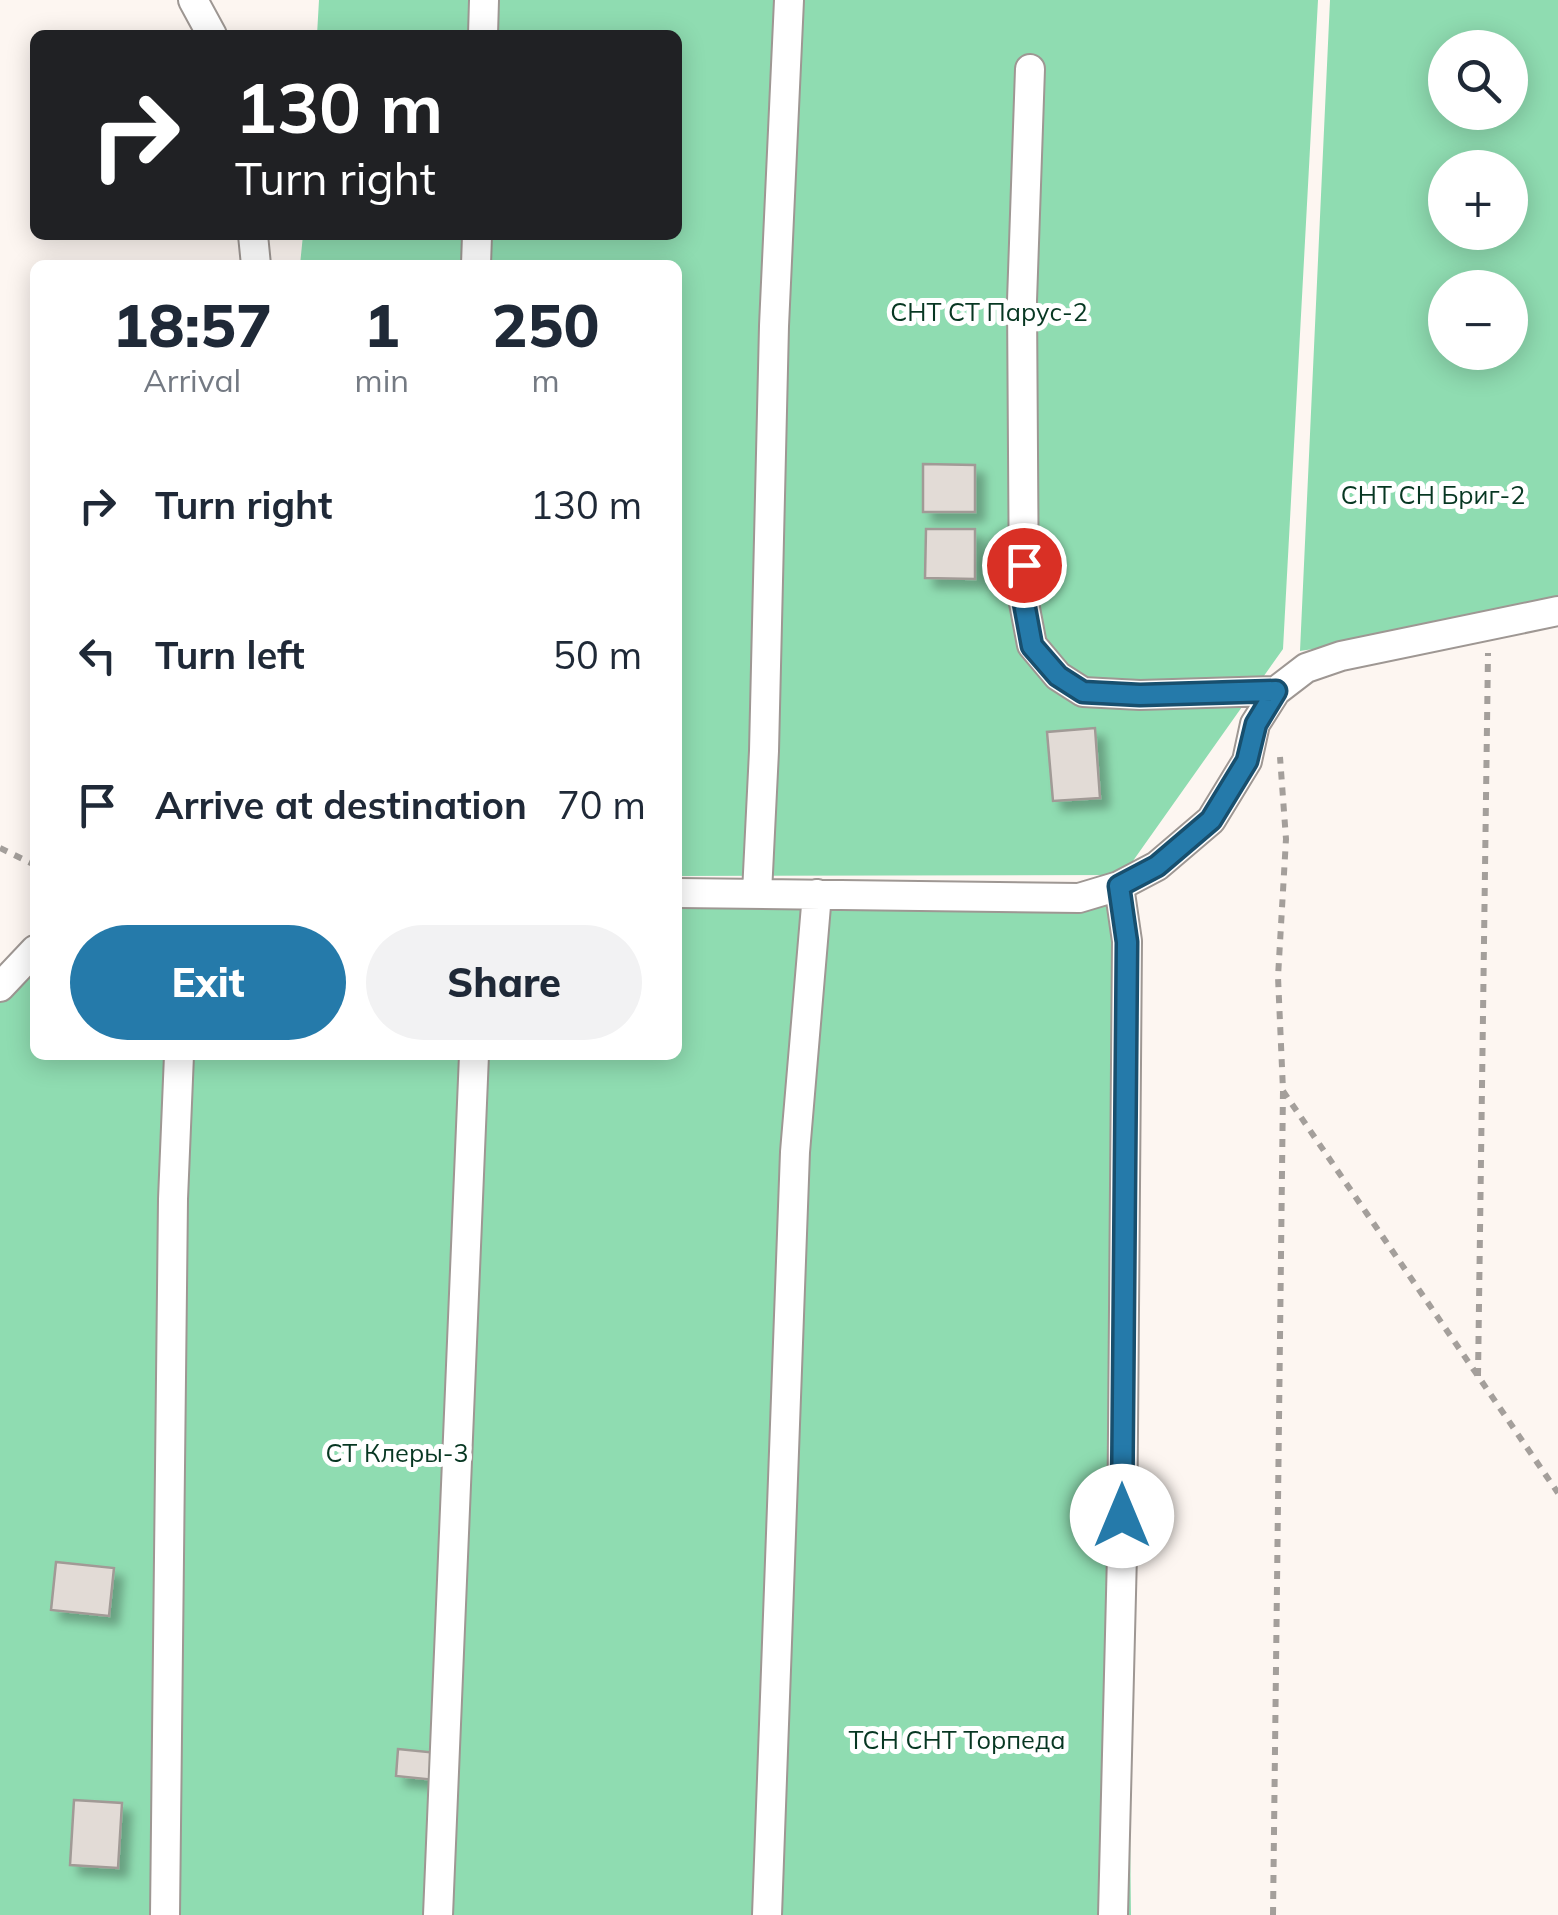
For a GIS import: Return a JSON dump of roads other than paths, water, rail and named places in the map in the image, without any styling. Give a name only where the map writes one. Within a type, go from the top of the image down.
[{"type":"street","points":[[193,0],[209,30]]},
{"type":"street","points":[[483,30],[484,0]]},
{"type":"street","points":[[757,894],[774,326],[789,0]]},
{"type":"street","points":[[1030,69],[1022,338],[1024,603],[1032,646],[1058,676],[1083,692],[1140,695],[1276,691]]},
{"type":"street","points":[[682,893],[1079,898],[1119,886],[1157,866],[1211,820],[1247,761],[1256,724],[1276,691],[1306,668],[1342,656],[1558,611]]},
{"type":"street","points":[[1113,1915],[1122,1554],[1127,961],[1119,886]]},
{"type":"street","points":[[768,1915],[795,1152],[816,894]]},
{"type":"street","points":[[0,986],[30,955]]},
{"type":"street","points":[[165,1915],[173,1199],[180,1060]]},
{"type":"street","points":[[438,1915],[474,1060]]},
{"type":"park label","name":"СНТ СТ Парус-2","points":[[989,312]]},
{"type":"park label","name":"СНТ СН Бриг-2","points":[[1433,495]]},
{"type":"park label","name":"СТ Клеры-3","points":[[397,1453]]},
{"type":"park label","name":"ТСН СНТ Торпеда","points":[[957,1740]]}]
